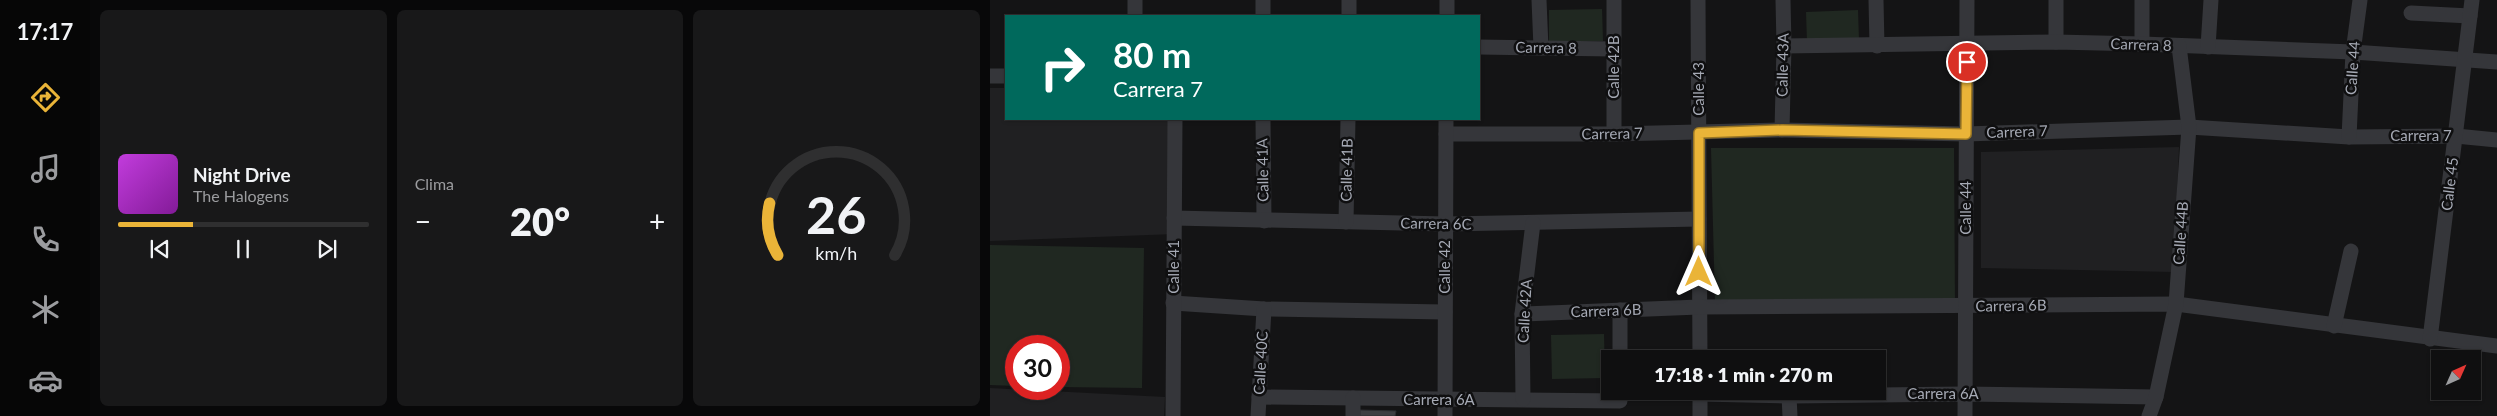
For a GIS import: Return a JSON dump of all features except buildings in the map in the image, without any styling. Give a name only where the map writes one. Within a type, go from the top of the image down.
[{"type":"street","points":[[1135,0],[1135,15]]},
{"type":"street","points":[[1263,0],[1263,15]]},
{"type":"street","points":[[1349,0],[1350,15]]},
{"type":"street","points":[[1447,0],[1447,15]]},
{"type":"street","points":[[1539,0],[1541,48]]},
{"type":"street","name":"Calle 42B","points":[[1614,0],[1614,134]]},
{"type":"street","name":"Calle 43","points":[[1698,0],[1700,350]]},
{"type":"street","name":"Calle 43A","points":[[1782,130],[1783,0]]},
{"type":"street","points":[[1876,0],[1877,46]]},
{"type":"street","name":"Calle 44","points":[[1965,416],[1967,0]]},
{"type":"street","points":[[2056,0],[2056,42]]},
{"type":"street","points":[[2142,0],[2142,44]]},
{"type":"street","points":[[2208,46],[2211,0]]},
{"type":"street","name":"Calle 44","points":[[2349,137],[2354,52],[2360,0]]},
{"type":"street","name":"Calle 45","points":[[2430,339],[2472,0]]},
{"type":"street","points":[[2411,14],[2470,16]]},
{"type":"street","name":"Carrera 8","points":[[1784,46],[2056,42],[2354,52],[2497,62]]},
{"type":"street","name":"Calle 44B","points":[[2149,416],[2156,396],[2176,304],[2188,127],[2179,46]]},
{"type":"street","name":"Carrera 8","points":[[1480,47],[1614,49]]},
{"type":"street","points":[[990,76],[1005,76]]},
{"type":"street","name":"Calle 41","points":[[1173,416],[1175,120]]},
{"type":"street","name":"Calle 41A","points":[[1263,120],[1264,221]]},
{"type":"street","name":"Calle 41B","points":[[1346,222],[1348,120]]},
{"type":"street","name":"Calle 42","points":[[1445,416],[1446,120]]},
{"type":"street","name":"Carrera 7","points":[[1446,134],[1699,133],[1782,130],[1966,134],[2188,127],[2349,137],[2456,136],[2497,140]]},
{"type":"street","name":"Carrera 6C","points":[[1174,218],[1446,224],[1533,224],[1699,219]]},
{"type":"street","name":"Calle 42A","points":[[1523,399],[1522,314],[1533,224]]},
{"type":"street","points":[[2334,326],[2351,251]]},
{"type":"street","points":[[1173,303],[1264,309],[1445,312]]},
{"type":"street","name":"Carrera 6B","points":[[1522,314],[1699,307],[1965,307],[2176,304],[2430,339],[2497,346]]},
{"type":"street","name":"Calle 40C","points":[[1258,416],[1264,309]]},
{"type":"street","points":[[1620,310],[1620,350]]},
{"type":"street","name":"Carrera 6A","points":[[1886,395],[2156,396]]},
{"type":"street","name":"Carrera 6A","points":[[1259,397],[1445,401],[1523,399],[1620,403]]},
{"type":"street","points":[[1352,416],[1353,398]]},
{"type":"street","points":[[1700,400],[1700,416]]},
{"type":"street","points":[[1789,400],[1790,416]]},
{"type":"shaded area","points":[[1602,9],[1603,41],[1549,41],[1549,10]]},
{"type":"shaded area","points":[[1858,10],[1859,40],[1807,42],[1806,12]]},
{"type":"shaded area","points":[[990,88],[1005,88],[1005,120],[1171,120],[1175,234],[990,241]]},
{"type":"shaded area","points":[[2179,147],[2174,272],[1981,268],[1981,152]]},
{"type":"shaded area","points":[[1711,148],[1954,148],[1955,308],[1715,302]]},
{"type":"shaded area","points":[[990,245],[1144,248],[1142,388],[1070,387],[1070,335],[1005,335],[1005,386],[990,385]]},
{"type":"shaded area","points":[[1604,334],[1604,350],[1601,350],[1601,378],[1552,379],[1551,335]]},
{"type":"shaded area","points":[[990,388],[1005,389],[1005,400],[1070,400],[1070,392],[1165,397],[1164,416],[990,416]]},
{"type":"route","points":[[1699,272],[1699,133],[1782,130],[1966,134],[1967,62]]}]
